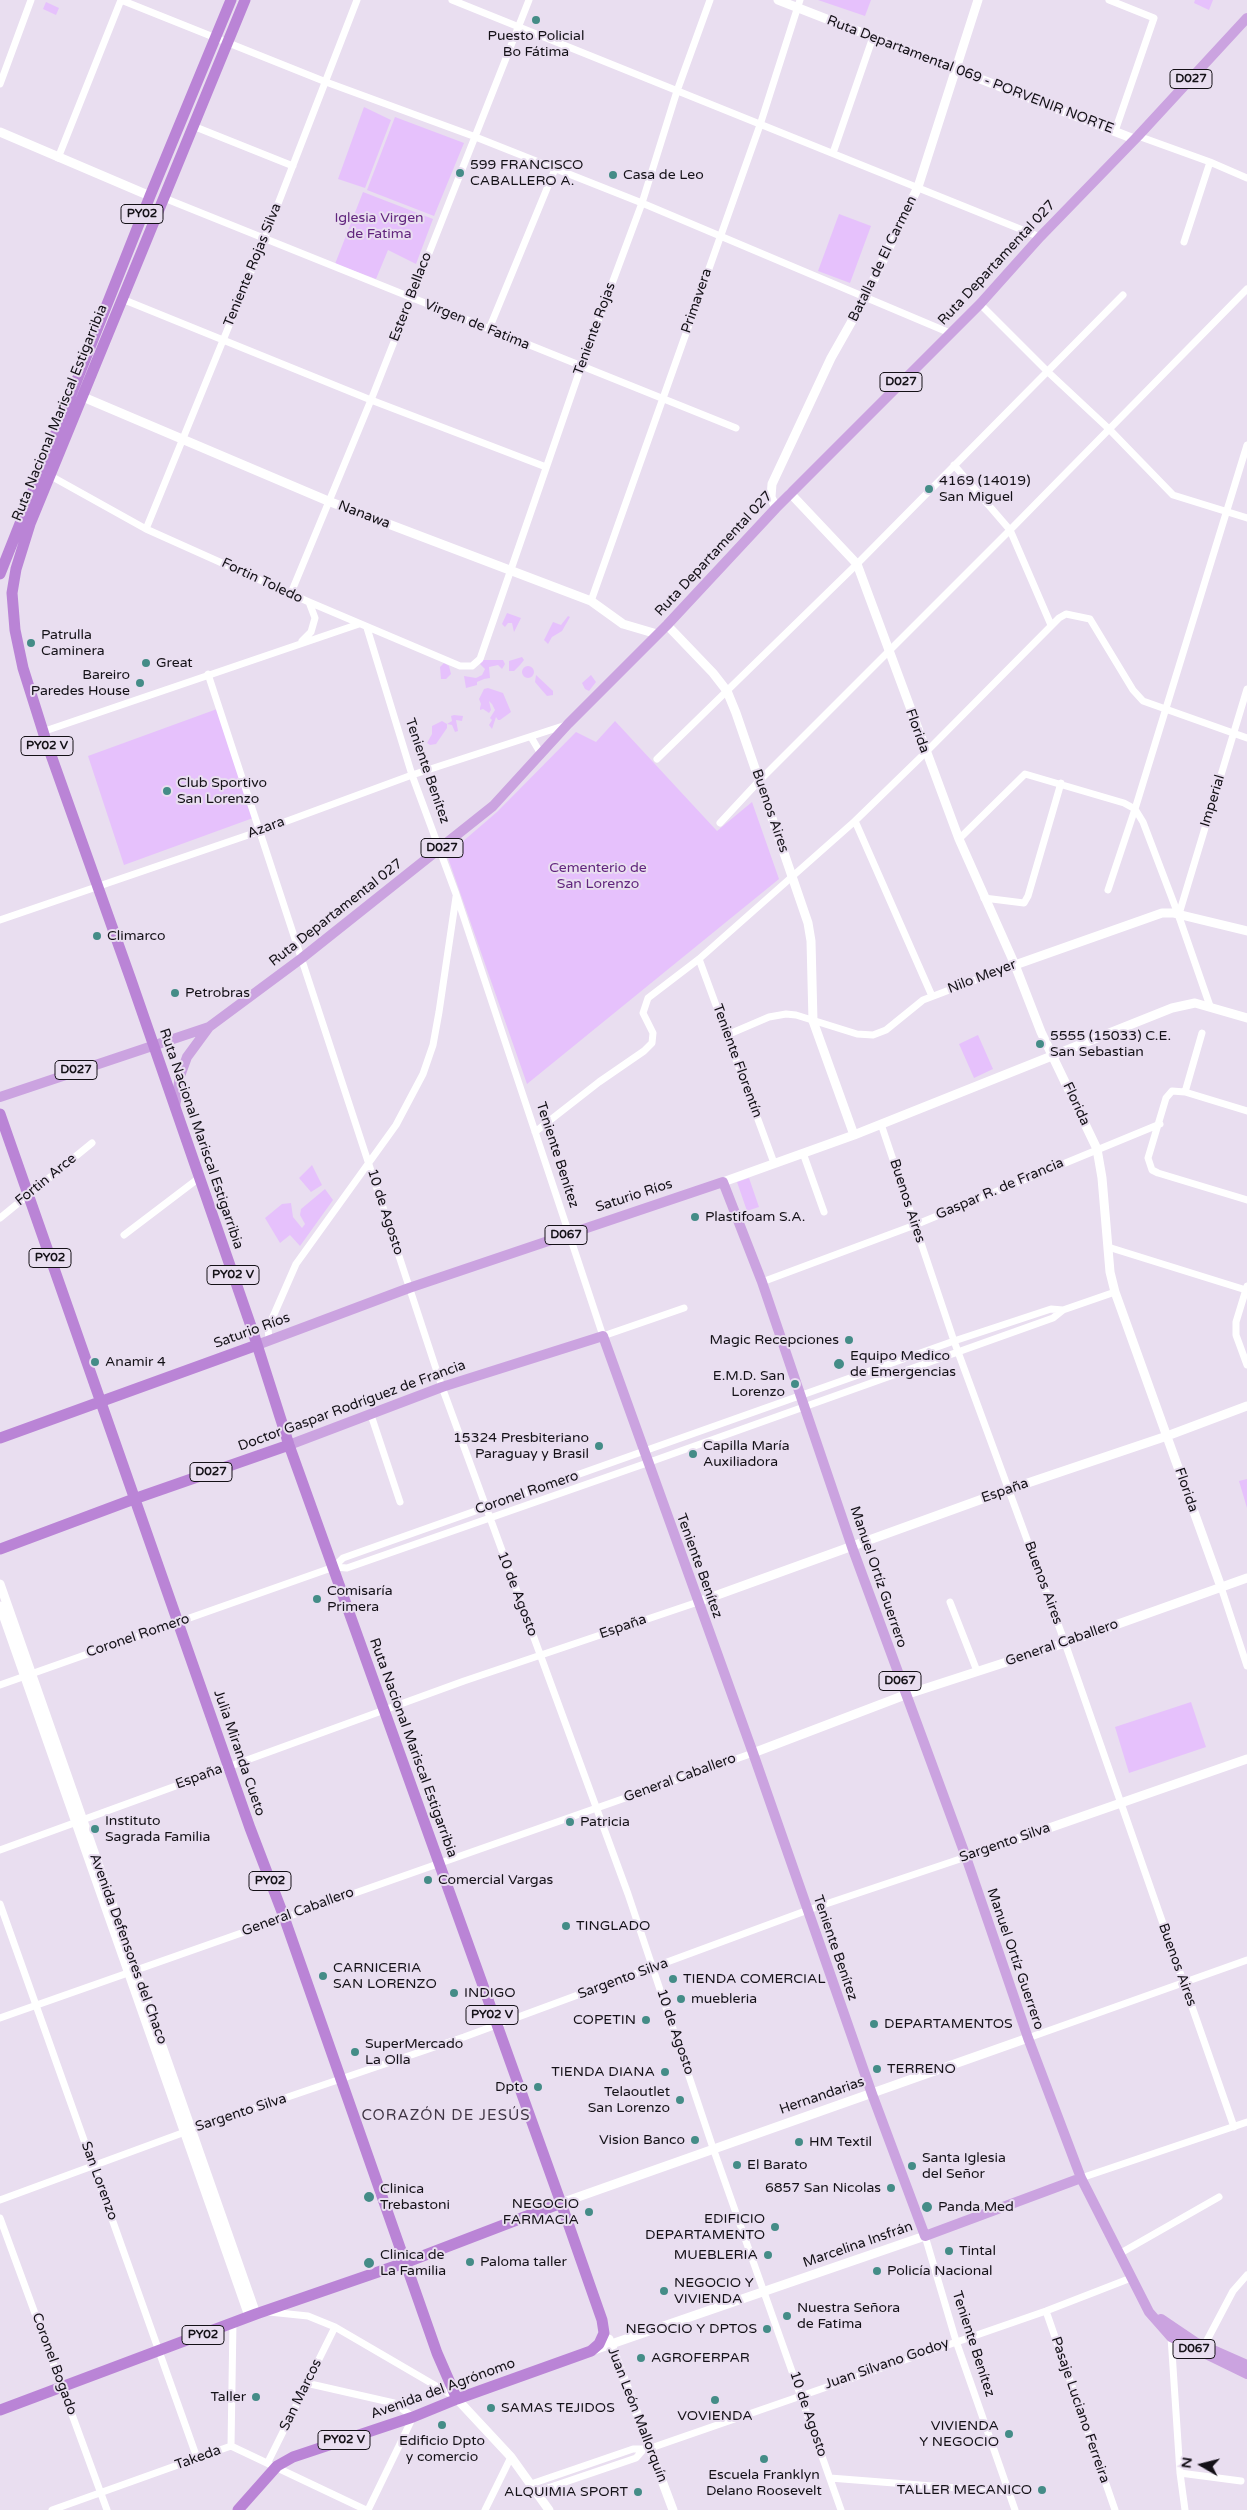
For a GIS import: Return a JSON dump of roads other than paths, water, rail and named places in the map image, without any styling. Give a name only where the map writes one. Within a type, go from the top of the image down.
[{"type":"highway","name":"Ruta Nacional Mariscal Estigarribia","points":[[231,0],[150,196],[30,524],[16,569],[12,601],[15,630],[23,668],[42,732],[132,980],[152,1044],[253,1332],[289,1445],[602,2320]]},
{"type":"highway","name":"Ruta Nacional Mariscal Estigarribia","points":[[1,568],[77,394],[122,299],[245,0]]},
{"type":"highway","points":[[0,600],[12,601]]},
{"type":"highway","name":"Julia Miranda Cueto","points":[[0,1114],[228,1767],[284,1916],[437,2353],[457,2398]]},
{"type":"highway","name":"Saturio Ríos","points":[[0,1438],[257,1345]]},
{"type":"highway","name":"Doctor Gaspar Rodríguez de Francia","points":[[0,1549],[134,1499],[289,1445]]},
{"type":"highway","name":"Hernandarias","points":[[406,2262],[561,2203]]},
{"type":"highway","name":"PY02","points":[[0,2410],[63,2388],[233,2322],[406,2262]]},
{"type":"highway","name":"PY02 V","points":[[591,2351],[597,2347],[603,2337],[602,2320]]},
{"type":"highway","name":"Avenida del Agrónomo","points":[[238,2510],[272,2464],[412,2417],[457,2398],[591,2351]]},
{"type":"main road","name":"Ruta Departamental 027","points":[[152,1044],[209,1027],[302,958],[493,806],[568,724],[667,625],[790,493],[980,304],[1040,236],[1247,18]]},
{"type":"main road","points":[[175,1108],[180,1076],[187,1058],[209,1027]]},
{"type":"main road","name":"D027","points":[[0,1097],[152,1044]]},
{"type":"main road","name":"Saturio Ríos","points":[[257,1345],[409,1288],[723,1182]]},
{"type":"main road","name":"Manuel Ortíz Guerrero","points":[[723,1182],[762,1282],[852,1547],[966,1857],[1028,2038],[1081,2178]]},
{"type":"main road","name":"Doctor Gaspar Rodríguez de Francia","points":[[289,1445],[442,1388],[603,1336]]},
{"type":"main road","name":"Teniente Benítez","points":[[603,1336],[647,1463],[753,1752],[872,2094],[925,2236]]},
{"type":"main road","name":"Marcelina Insfrán","points":[[925,2236],[1081,2178]]},
{"type":"main road","name":"D067","points":[[1081,2178],[1149,2312],[1171,2337],[1247,2374]]},
{"type":"main road","name":"D067","points":[[1149,2312],[1204,2346],[1247,2366]]},
{"type":"street","points":[[0,84],[31,0]]},
{"type":"street","points":[[58,158],[121,0],[326,82],[473,136],[642,203],[950,333]]},
{"type":"street","name":"Teniente Rojas Silva","points":[[146,529],[264,240],[357,0]]},
{"type":"street","points":[[452,0],[517,28],[1040,236]]},
{"type":"street","name":"Estero Bellaco","points":[[291,593],[371,400],[473,136],[528,0]]},
{"type":"street","name":"Teniente Rojas","points":[[480,659],[581,367],[642,203],[677,91],[710,0]]},
{"type":"street","name":"Ruta Departamental 069 - PORVENIR NORTE","points":[[778,0],[799,4],[873,37],[1115,131],[1136,137]]},
{"type":"street","name":"Batalla de El Carmen","points":[[776,508],[771,497],[772,484],[831,358],[865,298],[918,187],[978,0]]},
{"type":"street","points":[[1109,0],[1154,18],[1115,131]]},
{"type":"street","name":"Primavera","points":[[591,601],[760,124],[799,4]]},
{"type":"street","points":[[833,153],[873,37]]},
{"type":"street","points":[[193,126],[293,166]]},
{"type":"street","points":[[0,132],[150,196]]},
{"type":"street","points":[[1136,137],[1210,162],[1247,178]]},
{"type":"street","points":[[1184,242],[1210,162]]},
{"type":"street","points":[[489,329],[555,169]]},
{"type":"street","name":"Virgen de Fatima","points":[[164,198],[264,240],[736,428]]},
{"type":"street","points":[[720,823],[759,781],[1247,289]]},
{"type":"street","points":[[657,759],[857,564],[1123,295]]},
{"type":"street","points":[[122,299],[222,341],[546,467]]},
{"type":"street","points":[[980,304],[1048,372],[1109,429],[1173,495],[1247,518]]},
{"type":"street","name":"Nanawa","points":[[77,394],[328,501],[591,601],[622,624],[657,634]]},
{"type":"street","points":[[1108,890],[1135,809],[1247,445]]},
{"type":"street","points":[[954,465],[1010,530],[1051,625]]},
{"type":"street","name":"Fortin Toledo","points":[[49,475],[146,529],[367,628],[460,666],[472,666],[480,659]]},
{"type":"street","name":"Florida","points":[[790,493],[857,564],[925,753],[959,839],[1015,965],[1041,1032],[1097,1149],[1102,1178],[1110,1272],[1115,1292],[1247,1666]]},
{"type":"street","points":[[1,568],[16,569]]},
{"type":"street","points":[[298,644],[307,636],[313,626],[314,613],[309,602]]},
{"type":"street","points":[[535,1132],[599,1082],[644,1051],[652,1043],[653,1033],[643,1013],[644,1005],[648,998],[699,959],[855,821],[1051,625],[1066,614],[1090,618],[1132,690],[1143,701],[1247,738]]},
{"type":"street","points":[[42,732],[359,624]]},
{"type":"street","name":"Buenos Aires","points":[[667,625],[713,673],[727,691],[793,877],[811,941],[813,1021],[854,1135]]},
{"type":"street","name":"Teniente Benítez","points":[[367,628],[412,775],[456,894],[603,1336]]},
{"type":"street","name":"10 de Agosto","points":[[208,674],[442,1388],[653,1968],[713,2148],[766,2292],[841,2510]]},
{"type":"street","name":"Imperial","points":[[1178,914],[1247,689]]},
{"type":"street","name":"Azara","points":[[0,920],[260,831],[412,775],[568,724]]},
{"type":"street","points":[[531,737],[541,754]]},
{"type":"street","points":[[959,839],[1026,774],[1124,803],[1135,809],[1143,822],[1210,1006]]},
{"type":"street","points":[[984,898],[1024,903],[1028,896],[1061,783]]},
{"type":"street","points":[[855,821],[932,996]]},
{"type":"street","points":[[270,1340],[268,1328],[296,1264],[396,1125],[411,1099],[433,1045],[448,958],[456,894]]},
{"type":"street","name":"Nilo Meyer","points":[[727,1035],[769,1017],[786,1014],[857,1034],[873,1035],[886,1030],[923,1000],[932,996],[1162,913],[1178,914],[1247,931]]},
{"type":"street","name":"Teniente Florentín","points":[[699,959],[774,1163]]},
{"type":"street","name":"Saturio Ríos","points":[[723,1182],[854,1135],[1052,1054],[1172,1008],[1195,1004],[1210,1006],[1247,1018]]},
{"type":"street","points":[[1185,1092],[1202,1033]]},
{"type":"street","points":[[1247,1111],[1176,1090],[1168,1094],[1148,1158],[1152,1170],[1247,1200]]},
{"type":"street","name":"Buenos Aires","points":[[881,1124],[954,1341],[1010,1489],[1065,1643],[1234,2127]]},
{"type":"street","name":"Gaspar R. de Francia","points":[[762,1282],[915,1224],[1160,1124]]},
{"type":"street","name":"Fortin Arce","points":[[0,1218],[27,1194],[92,1143]]},
{"type":"street","points":[[803,1152],[824,1212]]},
{"type":"street","points":[[124,1235],[199,1178]]},
{"type":"street","points":[[1108,1247],[1246,1288],[1236,1322],[1236,1335],[1247,1365]]},
{"type":"street","name":"Coronel Romero","points":[[0,1684],[334,1567],[347,1568],[647,1463],[1053,1318],[1063,1310],[1115,1292]]},
{"type":"street","points":[[603,1336],[684,1308]]},
{"type":"street","name":"Coronel Romero","points":[[334,1567],[343,1558],[954,1341],[1051,1309],[1063,1310]]},
{"type":"street","points":[[1014,1321],[1018,1330]]},
{"type":"street","points":[[253,1332],[268,1328]]},
{"type":"street","name":"España","points":[[0,1850],[383,1711],[698,1602],[1010,1489],[1167,1436],[1247,1406]]},
{"type":"street","points":[[371,1415],[400,1502]]},
{"type":"street","name":"General Caballero","points":[[0,2018],[284,1916],[596,1809],[905,1695],[1065,1643],[1247,1578]]},
{"type":"street","name":"Avenida Defensores del Chaco","points":[[0,1584],[78,1822],[255,2314]]},
{"type":"street","points":[[950,1602],[976,1671]]},
{"type":"street","name":"Avenida Defensores del Chaco","points":[[0,1606],[28,1674]]},
{"type":"street","name":"Sargento Silva","points":[[0,2200],[189,2130],[340,2080],[496,2025],[808,1910],[1247,1759]]},
{"type":"street","name":"San Lorenzo","points":[[0,1904],[197,2458]]},
{"type":"street","name":"Hernandarias","points":[[561,2203],[1247,1960]]},
{"type":"street","name":"Marcelina Insfrán","points":[[1081,2178],[1247,2122]]},
{"type":"street","points":[[1119,2254],[1219,2197]]},
{"type":"street","name":"Coronel Bogado","points":[[0,2218],[107,2510]]},
{"type":"street","name":"Teniente Benítez","points":[[925,2236],[956,2341],[1015,2510]]},
{"type":"street","name":"Marcelina Insfrán","points":[[591,2351],[925,2236]]},
{"type":"street","points":[[1204,2346],[1232,2291],[1247,2275]]},
{"type":"street","name":"Juan Silvano Godoy","points":[[534,2488],[634,2449],[646,2450],[800,2394],[1046,2311],[1131,2278]]},
{"type":"street","name":"Pasaje Luciano Ferreira","points":[[1046,2311],[1115,2510]]},
{"type":"street","points":[[255,2314],[297,2313],[335,2327],[457,2398],[510,2457],[549,2510]]},
{"type":"street","name":"Juan León Mallorquín","points":[[602,2320],[646,2450],[673,2510]]},
{"type":"street","points":[[231,2446],[233,2322]]},
{"type":"street","name":"San Marcos","points":[[272,2464],[306,2383],[335,2327]]},
{"type":"street","points":[[1171,2337],[1184,2510]]},
{"type":"street","points":[[306,2383],[394,2403],[412,2417],[367,2510]]},
{"type":"street","name":"Takeda","points":[[52,2510],[231,2446],[367,2510]]},
{"type":"street","points":[[486,2510],[510,2457]]},
{"type":"street","points":[[1180,2473],[1241,2481]]},
{"type":"street","points":[[830,2478],[1009,2492]]},
{"type":"place","name":"Puesto Policial Bo Fátima","points":[[536,20]]},
{"type":"place","name":"599 FRANCISCO CABALLERO A.","points":[[460,173]]},
{"type":"place","name":"Casa de Leo","points":[[613,175]]},
{"type":"place","name":"4169 (14019) San Miguel","points":[[929,489]]},
{"type":"place","name":"Patrulla Caminera","points":[[31,643]]},
{"type":"place","name":"Great","points":[[146,663]]},
{"type":"place","name":"Bareiro Paredes House","points":[[140,683]]},
{"type":"place","name":"Club Sportivo San Lorenzo","points":[[167,791]]},
{"type":"place","name":"Climarco","points":[[97,936]]},
{"type":"place","name":"Petrobras","points":[[175,993]]},
{"type":"place","name":"5555 (15033) C.E. San Sebastian","points":[[1040,1044]]},
{"type":"place","name":"Plastifoam S.A.","points":[[695,1217]]},
{"type":"place","name":"Magic Recepciones","points":[[849,1340]]},
{"type":"place","name":"Anamir 4","points":[[95,1362]]},
{"type":"place","name":"Equipo Medico de Emergencias","points":[[839,1364]]},
{"type":"place","name":"E.M.D. San Lorenzo","points":[[795,1384]]},
{"type":"place","name":"15324 Presbiteriano Paraguay y Brasil","points":[[599,1446]]},
{"type":"place","name":"Capilla María Auxiliadora","points":[[693,1454]]},
{"type":"place","name":"Comisaría Primera","points":[[317,1599]]},
{"type":"place","name":"Patricia","points":[[570,1822]]},
{"type":"place","name":"Instituto Sagrada Familia","points":[[95,1829]]},
{"type":"place","name":"Comercial Vargas","points":[[428,1880]]},
{"type":"place","name":"TINGLADO","points":[[566,1926]]},
{"type":"place","name":"CARNICERIA SAN LORENZO","points":[[323,1976]]},
{"type":"place","name":"TIENDA COMERCIAL","points":[[673,1979]]},
{"type":"place","name":"INDIGO","points":[[454,1993]]},
{"type":"place","name":"muebleria","points":[[681,1999]]},
{"type":"place","name":"COPETIN","points":[[646,2020]]},
{"type":"place","name":"DEPARTAMENTOS","points":[[874,2024]]},
{"type":"place","name":"SuperMercado La Olla","points":[[355,2052]]},
{"type":"place","name":"TERRENO","points":[[877,2069]]},
{"type":"place","name":"TIENDA DIANA","points":[[665,2072]]},
{"type":"place","name":"Dpto","points":[[538,2087]]},
{"type":"place","name":"Telaoutlet San Lorenzo","points":[[680,2100]]},
{"type":"place","name":"Vision Banco","points":[[695,2140]]},
{"type":"place","name":"HM Textil","points":[[799,2142]]},
{"type":"place","name":"El Barato","points":[[737,2165]]},
{"type":"place","name":"Santa Iglesia del Señor","points":[[912,2166]]},
{"type":"place","name":"6857 San Nicolas","points":[[891,2188]]},
{"type":"place","name":"Clinica Trebastoni","points":[[369,2197]]},
{"type":"place","name":"Panda Med","points":[[927,2207]]},
{"type":"place","name":"NEGOCIO FARMACIA","points":[[589,2212]]},
{"type":"place","name":"EDIFICIO DEPARTAMENTO","points":[[775,2227]]},
{"type":"place","name":"Tintal","points":[[949,2251]]},
{"type":"place","name":"MUEBLERIA","points":[[768,2255]]},
{"type":"place","name":"Paloma taller","points":[[470,2262]]},
{"type":"place","name":"Clinica de La Familia","points":[[369,2263]]},
{"type":"place","name":"Policía Nacional","points":[[877,2271]]},
{"type":"place","name":"NEGOCIO Y VIVIENDA","points":[[664,2291]]},
{"type":"place","name":"Nuestra Señora de Fatima","points":[[787,2316]]},
{"type":"place","name":"NEGOCIO Y DPTOS","points":[[767,2329]]},
{"type":"place","name":"AGROFERPAR","points":[[641,2358]]},
{"type":"place","name":"Taller","points":[[256,2397]]},
{"type":"place","name":"VOVIENDA","points":[[715,2400]]},
{"type":"place","name":"SAMAS TEJIDOS","points":[[491,2408]]},
{"type":"place","name":"Edificio Dpto y comercio","points":[[442,2425]]},
{"type":"place","name":"VIVIENDA Y NEGOCIO","points":[[1009,2434]]},
{"type":"place","name":"Escuela Franklyn Delano Roosevelt","points":[[764,2459]]},
{"type":"place","name":"TALLER MECANICO","points":[[1042,2490]]},
{"type":"place","name":"ALQUIMIA SPORT","points":[[638,2492]]},
{"type":"district","name":"CORAZÓN DE JESÚS","points":[[446,2116]]},
{"type":"park label","name":"Iglesia Virgen de Fatima","points":[[379,226]]},
{"type":"park label","name":"Cementerio de San Lorenzo","points":[[598,876]]}]
